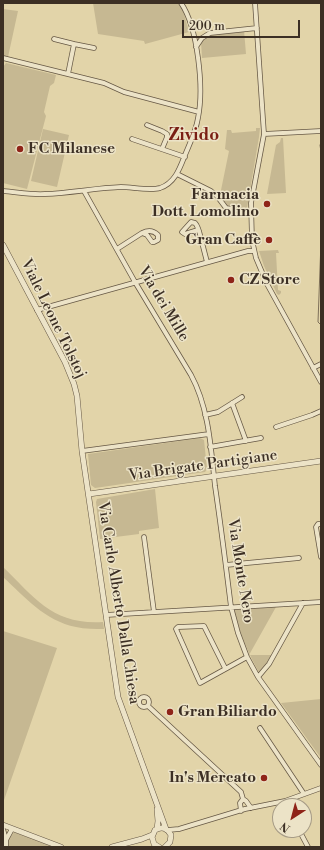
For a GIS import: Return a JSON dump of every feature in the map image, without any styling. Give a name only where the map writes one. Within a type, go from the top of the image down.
[{"type":"street","points":[[3,191],[43,194],[120,187],[160,188],[177,174],[196,128],[199,112],[200,76],[196,48],[181,3]]},
{"type":"street","points":[[255,3],[264,134],[251,212],[254,251],[266,284],[321,382]]},
{"type":"street","points":[[196,48],[202,38],[210,33],[257,28]]},
{"type":"street","points":[[54,39],[94,48]]},
{"type":"street","points":[[68,74],[74,44]]},
{"type":"street","points":[[3,58],[109,85],[125,93],[199,112]]},
{"type":"street","points":[[147,125],[167,134],[162,149]]},
{"type":"street","points":[[264,134],[321,130]]},
{"type":"street","points":[[132,139],[184,157]]},
{"type":"street","points":[[177,174],[212,191],[226,208],[251,212]]},
{"type":"street","name":"Via dei Mille","points":[[84,191],[135,282],[192,377],[201,397],[209,434],[214,476]]},
{"type":"street","points":[[198,230],[207,262]]},
{"type":"street","points":[[117,249],[142,233]]},
{"type":"street","name":"Viale Leone Tolstoj","points":[[3,245],[69,371],[75,388],[78,405]]},
{"type":"street","points":[[37,310],[207,262],[248,251],[254,251]]},
{"type":"street","points":[[313,368],[321,364]]},
{"type":"street","points":[[205,415],[218,412],[242,397]]},
{"type":"street","points":[[232,402],[246,441]]},
{"type":"street","name":"Via Carlo Alberto Dalla Chiesa","points":[[78,405],[82,451],[118,697],[167,830],[171,836]]},
{"type":"street","points":[[276,427],[321,411]]},
{"type":"street","points":[[82,451],[209,434]]},
{"type":"street","points":[[210,447],[261,438]]},
{"type":"street","name":"Via Brigate Partigiane","points":[[89,494],[321,461]]},
{"type":"street","name":"Via Monte Nero","points":[[214,476],[231,607],[246,657],[258,677],[321,765]]},
{"type":"street","points":[[321,524],[318,524],[316,527],[321,557]]},
{"type":"street","points":[[144,537],[154,612]]},
{"type":"street","points":[[226,565],[299,558]]},
{"type":"street","points":[[106,615],[321,602]]},
{"type":"street","points":[[258,677],[269,664],[303,603]]},
{"type":"street","points":[[225,668],[204,626],[178,626],[176,629],[200,683],[246,657]]},
{"type":"street","points":[[148,706],[241,792],[243,799],[251,808]]},
{"type":"street","points":[[260,728],[304,794]]},
{"type":"street","points":[[293,798],[320,789],[321,794]]},
{"type":"street","points":[[240,811],[240,803],[243,799]]},
{"type":"street","name":"Via Carlo Alberto Dalla Chiesa","points":[[156,800],[158,820],[157,829]]},
{"type":"street","points":[[112,847],[152,835],[157,829],[162,828],[167,830],[179,830],[240,811],[272,804]]},
{"type":"street","points":[[3,825],[61,847]]},
{"type":"street","points":[[5,843],[12,828]]},
{"type":"street","points":[[3,829],[5,843]]},
{"type":"street","points":[[167,846],[170,842],[171,836],[179,830]]},
{"type":"street","points":[[152,835],[153,842]]},
{"type":"street","points":[[303,838],[308,847]]},
{"type":"street","points":[[142,839],[153,842],[159,847]]},
{"type":"shaded area","points":[[93,3],[181,3],[189,32],[145,44],[144,41],[98,34]]},
{"type":"shaded area","points":[[3,9],[18,11],[8,57],[3,56]]},
{"type":"shaded area","points":[[244,30],[246,54],[202,58],[201,42],[206,36]]},
{"type":"shaded area","name":"FC Milanese","points":[[6,63],[56,75],[54,83],[50,86],[44,112],[46,116],[27,189],[3,183],[3,67]]},
{"type":"shaded area","points":[[256,128],[260,128],[247,208],[227,205],[220,195],[229,151],[225,149],[227,130],[231,130],[232,133],[256,131]]},
{"type":"shaded area","points":[[43,129],[69,135],[57,187],[31,181]]},
{"type":"shaded area","points":[[281,138],[283,138],[286,193],[267,194],[276,145],[280,142]]},
{"type":"shaded area","points":[[278,250],[279,253],[276,253],[278,290],[281,291],[279,295],[277,294],[264,266],[259,251]]},
{"type":"shaded area","points":[[200,438],[204,440],[207,469],[205,472],[95,488],[91,485],[88,454]]},
{"type":"shaded area","points":[[155,489],[159,528],[139,531],[139,534],[100,539],[96,502],[97,499]]},
{"type":"shaded area","points":[[3,567],[47,608],[71,619],[86,622],[103,622],[104,629],[86,629],[76,627],[65,624],[45,614],[3,577]]},
{"type":"shaded area","points":[[276,607],[250,654],[234,610]]},
{"type":"shaded area","points":[[3,631],[57,648],[3,803]]},
{"type":"shaded area","points":[[250,655],[274,655],[260,674]]},
{"type":"shaded area","points":[[321,699],[321,758],[281,703]]},
{"type":"shaded area","points":[[14,832],[56,847],[8,847],[8,841]]},
{"type":"waterway","points":[[320,145],[321,152]]},
{"type":"waterway","points":[[321,242],[318,322],[321,325]]},
{"type":"place","name":"FC Milanese","points":[[20,149]]},
{"type":"place","name":"Farmacia Dott. Lomolino","points":[[267,204]]},
{"type":"place","name":"Gran Caffè","points":[[269,240]]},
{"type":"place","name":"CZ Store","points":[[231,280]]},
{"type":"place","name":"Gran Biliardo","points":[[170,712]]},
{"type":"place","name":"In's Mercato","points":[[264,778]]},
{"type":"district","name":"Zivido","points":[[194,136]]}]
